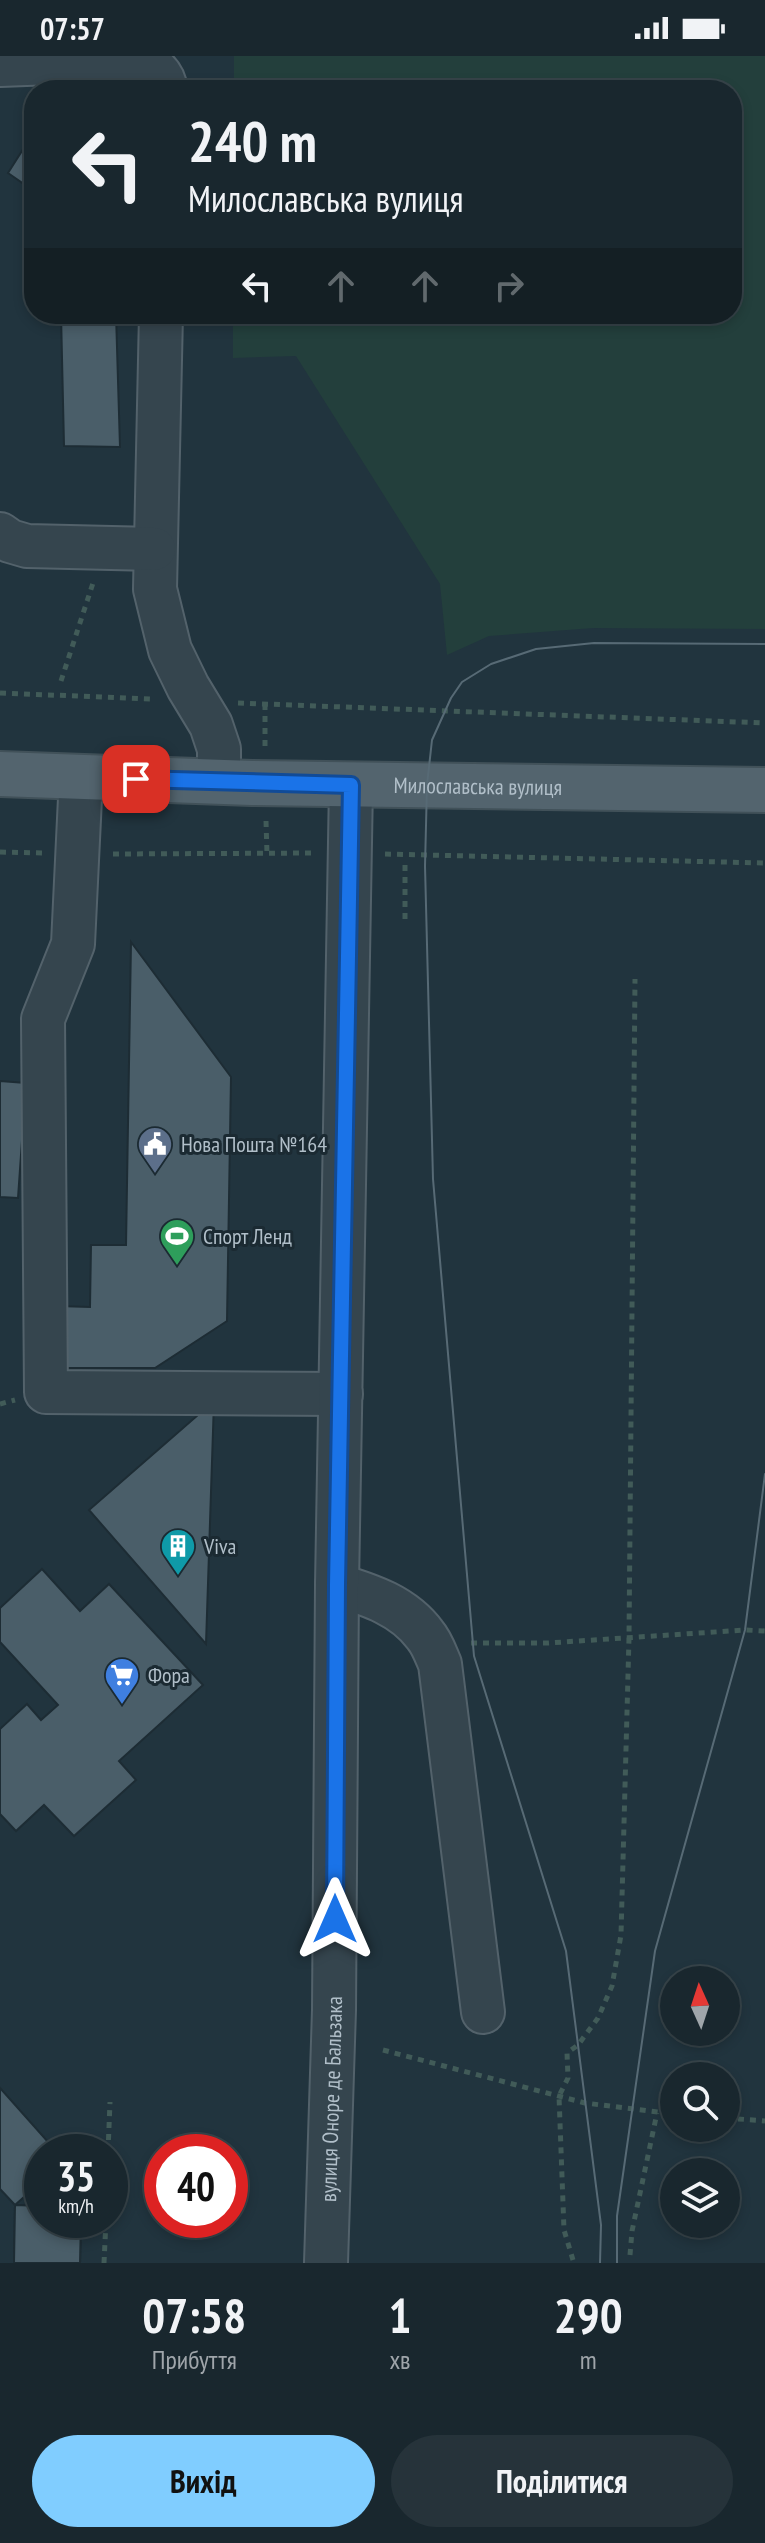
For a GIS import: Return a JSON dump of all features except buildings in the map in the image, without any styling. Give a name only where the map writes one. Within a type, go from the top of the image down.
[{"type":"main road","name":"Милославська вулиця","points":[[0,774],[351,785],[765,790]]},
{"type":"street","points":[[3,70],[130,60],[145,62],[164,80]]},
{"type":"street","points":[[161,324],[155,589],[170,650],[211,725],[219,749],[219,782]]},
{"type":"street","points":[[0,534],[27,546],[154,549]]},
{"type":"street","points":[[81,777],[73,944],[43,1019],[46,1392],[341,1394]]},
{"type":"street","name":"вулиця Оноре де Бальзака","points":[[326,2263],[334,2010],[337,1585],[351,785]]},
{"type":"street","points":[[337,1585],[396,1607],[425,1634],[440,1664],[483,2012]]},
{"type":"path","points":[[61,681],[104,548]]},
{"type":"path","points":[[0,693],[765,723]]},
{"type":"path","points":[[405,865],[405,924]]},
{"type":"path","points":[[573,2260],[564,2230],[559,2096],[568,2078],[567,2053],[578,2045],[598,2018],[612,1986],[621,1935],[629,1638],[635,979]]},
{"type":"path","points":[[461,1635],[473,1644],[765,1631]]},
{"type":"path","points":[[383,2050],[585,2103],[660,2113]]},
{"type":"path","points":[[109,2134],[110,2102]]},
{"type":"path","points":[[630,2255],[632,2231],[657,2113]]},
{"type":"path","points":[[740,2119],[765,2121]]},
{"type":"path","points":[[104,2263],[105,2238]]},
{"type":"green space","points":[[234,56],[765,56],[765,629],[593,628],[489,636],[447,655],[440,584],[296,356],[233,358],[233,324],[742,324],[742,80],[234,80]]},
{"type":"tram line","points":[[600,2263],[601,2225],[566,1951],[474,1656],[433,1179],[425,866],[427,785],[432,740],[451,698],[462,682],[491,664],[536,649],[594,643],[765,644]]},
{"type":"tram line","points":[[617,2263],[617,2216],[655,1951],[745,1630],[765,1474]]},
{"type":"place","name":"Нова Пошта №164","points":[[155,1175]]},
{"type":"place","name":"Спорт Ленд","points":[[177,1267]]},
{"type":"place","name":"Viva","points":[[178,1577]]},
{"type":"place","name":"Фора","points":[[122,1706]]},
{"type":"route","points":[[136,779],[351,785],[337,1585],[335,1919]]}]
